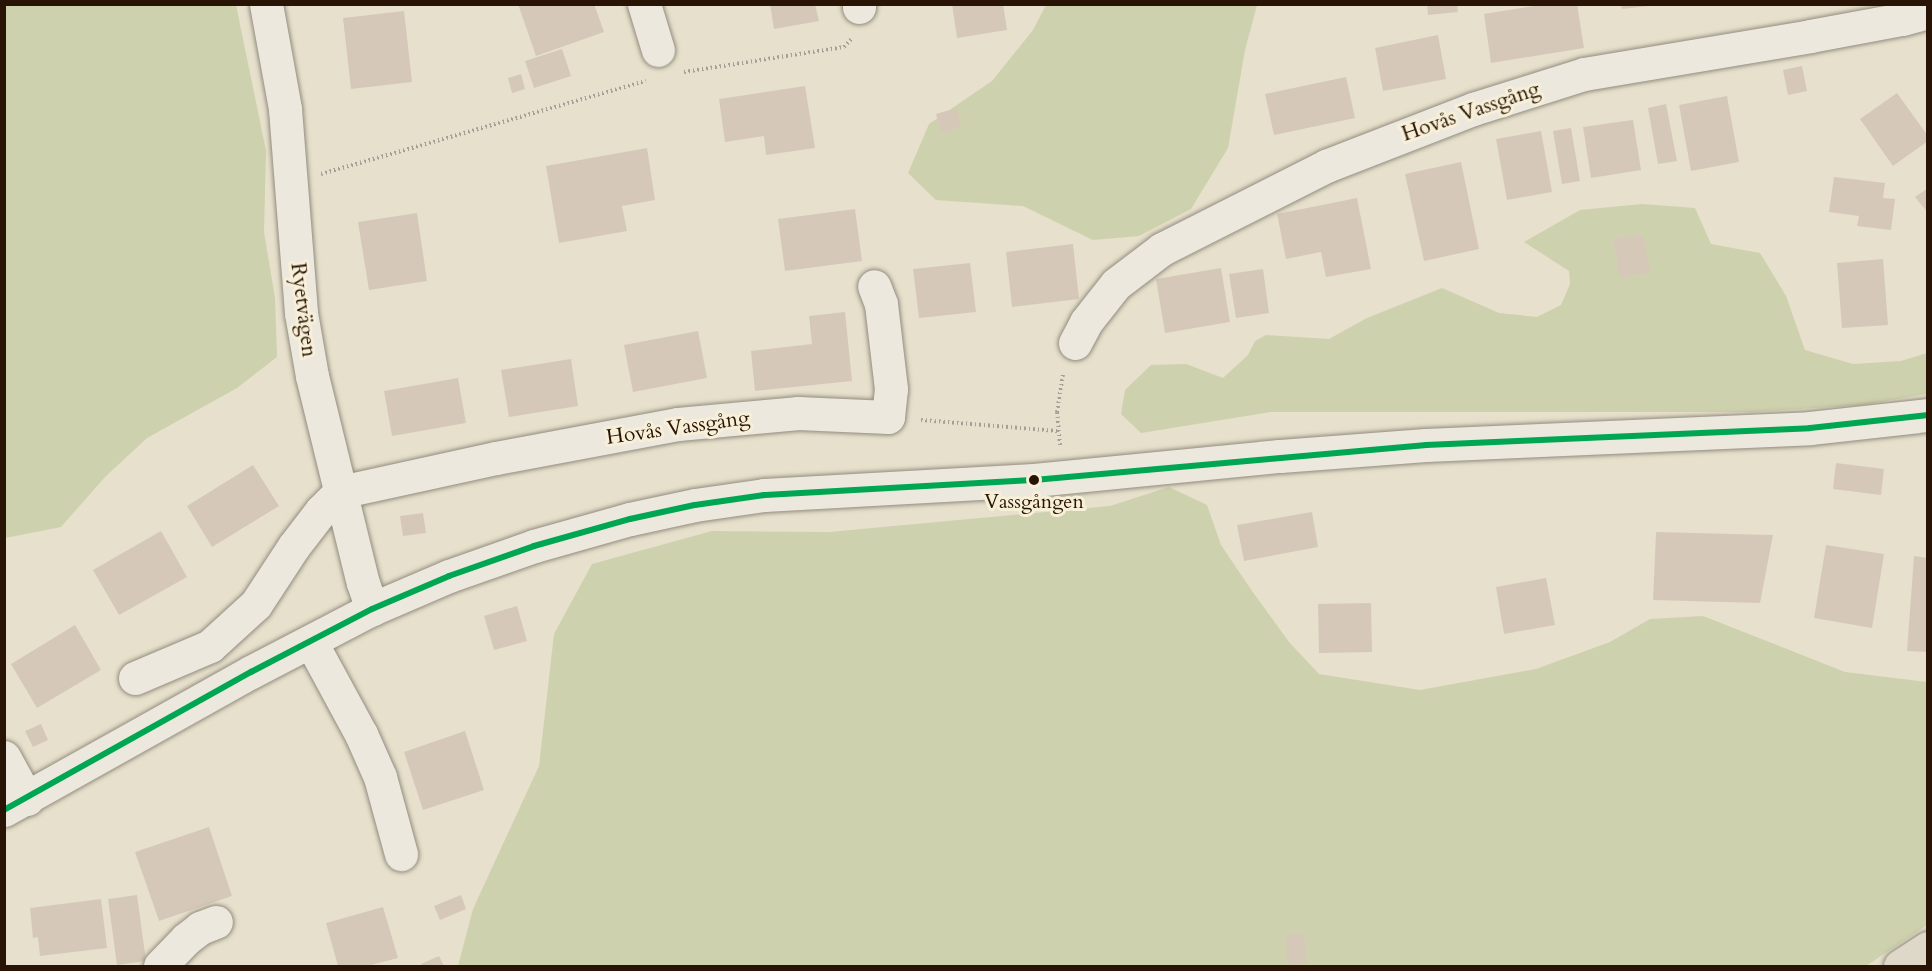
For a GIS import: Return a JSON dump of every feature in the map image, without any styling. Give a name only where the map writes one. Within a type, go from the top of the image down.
[{"type":"main road","points":[[1900,966],[1928,948]]},
{"type":"street","name":"Ryetvägen","points":[[266,4],[285,109],[301,313],[320,417],[363,583],[372,609]]},
{"type":"street","points":[[644,4],[658,50]]},
{"type":"street","name":"Hovås Vassgång","points":[[1075,343],[1086,322],[1116,284],[1162,249],[1326,166],[1489,102],[1584,74],[1810,36],[1928,12]]},
{"type":"street","points":[[874,286],[881,304],[891,389],[888,417]]},
{"type":"street","name":"Hovås Vassgång","points":[[340,492],[496,458],[678,424],[798,413],[888,417]]},
{"type":"street","points":[[4,757],[16,804],[372,609],[449,576],[534,546],[630,519],[695,505],[764,495],[1034,480],[1280,456],[1426,445],[1810,428],[1928,415]]},
{"type":"street","points":[[135,678],[210,646],[256,604],[294,546],[321,511],[340,492]]},
{"type":"street","points":[[311,642],[361,734],[380,777],[401,854]]},
{"type":"street","points":[[159,966],[200,928],[216,922]]},
{"type":"path","points":[[689,71],[844,46],[853,38],[859,6]]},
{"type":"path","points":[[292,182],[666,76],[658,50]]},
{"type":"path","points":[[1060,449],[1057,412],[1060,386],[1067,360],[1075,343]]},
{"type":"path","points":[[888,417],[1058,431]]},
{"type":"green space","points":[[5,4],[236,5],[266,151],[264,232],[275,298],[277,357],[237,388],[147,438],[105,477],[61,527],[5,538]]},
{"type":"green space","points":[[1046,5],[1257,5],[1245,50],[1228,148],[1191,209],[1139,236],[1093,240],[1023,206],[936,200],[908,173],[929,124],[992,81],[1033,30]]},
{"type":"green space","points":[[1642,204],[1695,208],[1711,244],[1760,253],[1786,296],[1805,350],[1853,364],[1901,361],[1927,353],[1927,394],[1862,405],[1750,412],[1271,412],[1141,433],[1121,414],[1125,390],[1151,365],[1186,364],[1223,378],[1248,355],[1255,341],[1266,335],[1329,339],[1367,318],[1442,288],[1499,313],[1537,317],[1561,305],[1570,284],[1569,271],[1524,242],[1580,210]]},
{"type":"green space","points":[[1169,487],[1207,505],[1221,545],[1289,642],[1319,674],[1420,690],[1536,669],[1610,642],[1650,619],[1703,616],[1845,672],[1927,682],[1927,925],[1866,966],[458,966],[473,909],[539,766],[554,634],[592,564],[712,531],[829,532],[1110,506]]},
{"type":"building","points":[[518,4],[594,4],[604,32],[536,56]]},
{"type":"building","points":[[770,4],[815,4],[819,21],[774,29]]},
{"type":"building","points":[[952,4],[1003,4],[1007,30],[957,38]]},
{"type":"building","points":[[1427,4],[1457,4],[1458,12],[1428,15]]},
{"type":"building","points":[[1546,4],[1577,4],[1584,48],[1491,63],[1484,14]]},
{"type":"building","points":[[1621,4],[1648,4],[1648,6],[1622,9]]},
{"type":"building","points":[[404,11],[412,82],[351,89],[343,18]]},
{"type":"building","points":[[1438,35],[1446,79],[1383,91],[1375,48]]},
{"type":"building","points":[[562,49],[571,76],[534,88],[525,61]]},
{"type":"building","points":[[1802,66],[1807,91],[1788,95],[1783,70]]},
{"type":"building","points":[[521,74],[525,89],[512,93],[508,78]]},
{"type":"building","points":[[1346,77],[1355,118],[1274,135],[1265,94]]},
{"type":"building","points":[[805,86],[815,148],[766,155],[764,136],[725,142],[719,99]]},
{"type":"building","points":[[1897,93],[1928,136],[1928,141],[1893,166],[1860,119]]},
{"type":"building","points":[[1727,96],[1739,162],[1691,171],[1679,105]]},
{"type":"building","points":[[1666,104],[1677,161],[1658,164],[1648,108]]},
{"type":"building","points":[[956,108],[961,127],[942,133],[936,114]]},
{"type":"building","points":[[1633,120],[1641,170],[1591,178],[1583,127]]},
{"type":"building","points":[[1571,128],[1580,181],[1562,184],[1553,131]]},
{"type":"building","points":[[1541,131],[1552,192],[1507,200],[1496,139]]},
{"type":"building","points":[[647,148],[655,200],[622,206],[627,231],[559,243],[546,166]]},
{"type":"building","points":[[1461,162],[1479,249],[1424,261],[1405,174]]},
{"type":"building","points":[[1834,177],[1885,183],[1883,198],[1895,199],[1891,230],[1857,226],[1859,216],[1829,212]]},
{"type":"building","points":[[1928,188],[1928,213],[1915,197]]},
{"type":"building","points":[[1357,198],[1371,269],[1326,277],[1321,252],[1286,259],[1277,214]]},
{"type":"building","points":[[855,209],[862,261],[785,271],[778,219]]},
{"type":"building","points":[[417,213],[427,281],[369,290],[358,222]]},
{"type":"building","points":[[1643,234],[1650,272],[1620,278],[1613,239]]},
{"type":"building","points":[[1073,244],[1079,299],[1012,307],[1006,252]]},
{"type":"building","points":[[1883,259],[1888,325],[1842,328],[1837,263]]},
{"type":"building","points":[[970,263],[976,312],[919,318],[913,269]]},
{"type":"building","points":[[1221,268],[1230,322],[1165,333],[1156,279]]},
{"type":"building","points":[[1263,269],[1269,313],[1236,318],[1229,274]]},
{"type":"building","points":[[845,312],[852,381],[755,391],[751,351],[812,344],[809,316]]},
{"type":"building","points":[[698,331],[707,378],[633,392],[624,345]]},
{"type":"building","points":[[571,359],[578,406],[509,417],[501,370]]},
{"type":"building","points":[[458,378],[466,423],[392,436],[384,391]]},
{"type":"building","points":[[1836,463],[1884,469],[1881,495],[1833,489]]},
{"type":"building","points":[[253,465],[279,506],[212,547],[187,506]]},
{"type":"building","points":[[1312,512],[1318,547],[1244,561],[1237,525]]},
{"type":"building","points":[[423,513],[426,533],[403,536],[400,516]]},
{"type":"building","points":[[161,531],[187,577],[119,615],[93,570]]},
{"type":"building","points":[[1656,532],[1773,535],[1760,603],[1653,600]]},
{"type":"building","points":[[1826,545],[1884,554],[1872,628],[1814,618]]},
{"type":"building","points":[[1914,556],[1928,558],[1928,652],[1907,651]]},
{"type":"building","points":[[1546,578],[1555,625],[1504,634],[1496,587]]},
{"type":"building","points":[[1371,603],[1372,652],[1319,653],[1318,604]]},
{"type":"building","points":[[517,606],[527,641],[494,650],[484,616]]},
{"type":"building","points":[[75,625],[101,670],[37,708],[11,664]]},
{"type":"building","points":[[41,724],[48,740],[33,747],[25,731]]},
{"type":"building","points":[[465,731],[484,790],[423,810],[404,752]]},
{"type":"building","points":[[209,827],[232,896],[159,921],[135,852]]},
{"type":"building","points":[[137,895],[146,961],[117,965],[108,899]]},
{"type":"building","points":[[461,895],[466,909],[440,920],[434,906]]},
{"type":"building","points":[[101,899],[107,948],[40,956],[38,937],[33,938],[30,908]]},
{"type":"building","points":[[383,907],[398,958],[367,966],[338,966],[326,923]]},
{"type":"building","points":[[1304,933],[1307,964],[1288,966],[1285,935]]},
{"type":"building","points":[[439,956],[444,966],[422,966],[421,964]]},
{"type":"transit line","points":[[4,810],[251,672],[372,609],[449,576],[534,546],[630,519],[695,505],[764,495],[1034,480],[1426,445],[1810,428],[1928,415]]},
{"type":"place","name":"Vassgången","points":[[1034,480]]}]
